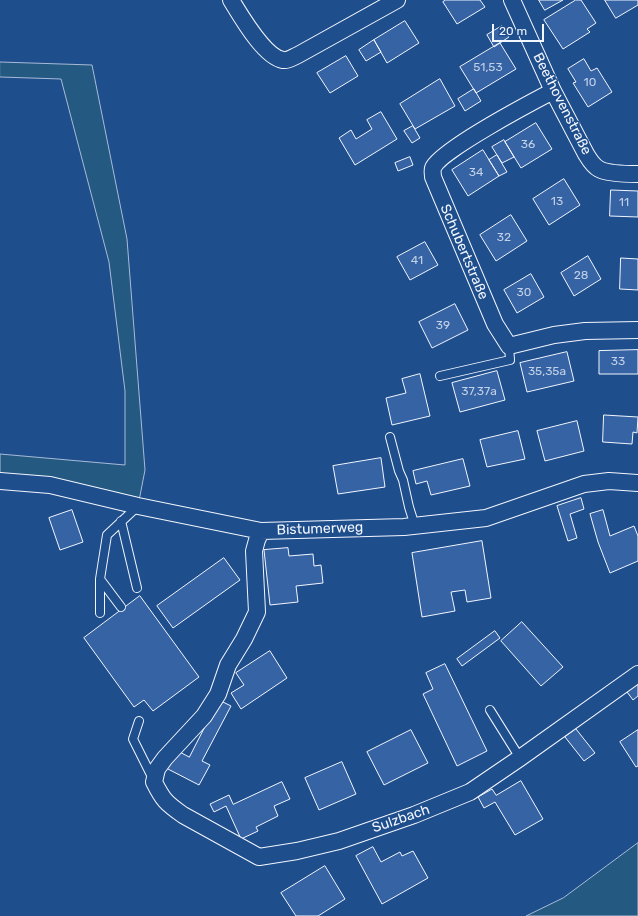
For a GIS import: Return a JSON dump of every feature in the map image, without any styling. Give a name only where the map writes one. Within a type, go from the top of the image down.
[{"type":"street","points":[[231,0],[267,52],[275,58],[285,61],[298,56],[397,0]]},
{"type":"street","name":"Beethovenstraße","points":[[512,0],[552,91],[591,162],[599,169],[622,174],[638,174]]},
{"type":"street","name":"Schubertstraße","points":[[509,346],[495,324],[436,185],[432,168],[437,161],[464,142],[552,91]]},
{"type":"street","points":[[509,346],[554,335],[585,331],[638,330]]},
{"type":"street","name":"Bistumerweg","points":[[0,481],[50,485],[138,506],[261,531],[415,526],[486,518],[584,484],[609,481],[638,483]]},
{"type":"street","points":[[154,782],[157,769],[165,758],[204,716],[218,694],[228,665],[244,640],[257,612],[254,551],[256,540],[261,531]]},
{"type":"street","name":"Sulzbach","points":[[154,782],[163,799],[171,807],[259,857],[297,851],[339,841],[421,812],[470,792],[638,674]]},
{"type":"lane","points":[[440,376],[510,360],[509,346]]},
{"type":"lane","points":[[390,437],[399,471],[404,480],[409,507],[415,526]]},
{"type":"lane","points":[[100,613],[100,578],[108,535],[138,506]]},
{"type":"lane","points":[[121,521],[137,588]]},
{"type":"lane","points":[[100,578],[121,607]]},
{"type":"lane","points":[[490,710],[520,758]]},
{"type":"lane","points":[[139,721],[133,739],[154,782]]},
{"type":"shaded area","points":[[0,62],[92,65],[127,239],[145,470],[138,506],[0,481],[0,454],[125,465],[125,391],[109,262],[61,79],[0,77]]},
{"type":"shaded area","points":[[638,843],[638,916],[526,916],[563,898]]},
{"type":"building","points":[[446,0],[480,0],[485,7],[457,24],[443,2]]},
{"type":"building","points":[[539,0],[563,0],[545,10]]},
{"type":"building","points":[[576,0],[581,0],[596,23],[587,29],[590,32],[563,49],[544,20]]},
{"type":"building","points":[[605,0],[638,0],[638,5],[616,18]]},
{"type":"building","points":[[405,21],[419,43],[387,63],[374,40]]},
{"type":"building","points":[[502,26],[509,37],[494,47],[487,35]]},
{"type":"building","points":[[374,40],[381,52],[366,61],[359,50]]},
{"type":"building","points":[[500,43],[516,69],[476,93],[460,67]]},
{"type":"building","points":[[346,56],[358,76],[330,93],[317,73]]},
{"type":"building","points":[[584,59],[591,71],[597,68],[612,92],[588,107],[573,83],[576,82],[568,69]]},
{"type":"building","points":[[440,79],[455,106],[415,129],[400,104]]},
{"type":"building","points":[[474,89],[481,101],[465,111],[458,99]]},
{"type":"building","points":[[381,112],[397,139],[355,165],[339,138],[351,130],[356,139],[372,129],[367,120]]},
{"type":"building","points":[[536,123],[552,149],[521,168],[505,142]]},
{"type":"building","points":[[413,126],[420,138],[412,143],[404,131]]},
{"type":"building","points":[[504,140],[514,157],[502,163],[492,147]]},
{"type":"building","points":[[483,150],[499,176],[468,196],[452,170]]},
{"type":"building","points":[[497,155],[507,172],[499,176],[489,160]]},
{"type":"building","points":[[410,157],[413,165],[398,171],[395,163]]},
{"type":"building","points":[[564,179],[580,205],[549,225],[533,199]]},
{"type":"building","points":[[611,190],[638,191],[638,217],[610,216]]},
{"type":"building","points":[[511,215],[527,241],[496,261],[480,235]]},
{"type":"building","points":[[425,242],[438,265],[410,280],[397,257]]},
{"type":"building","points":[[588,256],[601,279],[574,296],[561,273]]},
{"type":"building","points":[[621,258],[638,259],[638,290],[620,289]]},
{"type":"building","points":[[531,274],[544,297],[517,313],[504,290]]},
{"type":"building","points":[[455,304],[468,330],[432,348],[419,322]]},
{"type":"building","points":[[638,350],[638,374],[599,374],[599,351]]},
{"type":"building","points":[[567,352],[574,381],[527,392],[520,363]]},
{"type":"building","points":[[497,371],[505,400],[460,412],[452,383]]},
{"type":"building","points":[[420,374],[430,416],[392,425],[386,398],[406,393],[402,379]]},
{"type":"building","points":[[604,415],[638,417],[637,433],[633,432],[632,444],[603,442]]},
{"type":"building","points":[[577,421],[584,451],[545,461],[537,431]]},
{"type":"building","points":[[518,431],[525,459],[487,467],[480,440]]},
{"type":"building","points":[[381,458],[385,487],[338,494],[333,466]]},
{"type":"building","points":[[463,459],[470,486],[431,495],[427,481],[416,484],[413,471]]},
{"type":"building","points":[[581,498],[584,509],[570,514],[577,538],[568,541],[557,506]]},
{"type":"building","points":[[72,510],[83,542],[60,550],[49,518]]},
{"type":"building","points":[[603,510],[610,536],[634,526],[638,536],[638,561],[610,573],[598,542],[590,514]]},
{"type":"building","points":[[482,541],[491,598],[467,602],[465,590],[451,592],[455,611],[422,617],[412,553]]},
{"type":"building","points":[[288,548],[289,556],[313,554],[314,566],[321,565],[323,583],[296,586],[298,602],[270,605],[264,550]]},
{"type":"building","points":[[224,558],[240,580],[173,628],[157,606]]},
{"type":"building","points":[[140,596],[199,677],[153,711],[144,700],[134,707],[84,638]]},
{"type":"building","points":[[522,622],[563,667],[541,686],[501,641]]},
{"type":"building","points":[[495,631],[500,638],[462,666],[457,659]]},
{"type":"building","points":[[270,651],[287,678],[241,709],[231,693],[244,685],[236,673]]},
{"type":"building","points":[[445,664],[487,751],[457,766],[423,694],[433,689],[426,673]]},
{"type":"building","points":[[638,679],[638,696],[633,700],[624,688]]},
{"type":"building","points":[[219,700],[231,706],[202,761],[210,765],[199,785],[166,768],[176,750],[189,757]]},
{"type":"building","points":[[576,729],[595,753],[584,761],[565,737]]},
{"type":"building","points":[[411,730],[428,763],[384,785],[367,752]]},
{"type":"building","points":[[638,730],[638,766],[636,767],[620,742]]},
{"type":"building","points":[[342,762],[356,794],[319,810],[305,778]]},
{"type":"building","points":[[521,781],[543,819],[515,835],[495,802],[484,808],[478,797],[492,789],[496,795]]},
{"type":"building","points":[[282,782],[290,799],[274,806],[278,816],[256,827],[258,831],[241,839],[226,806],[214,812],[210,804],[229,795],[233,804]]},
{"type":"building","points":[[373,847],[381,862],[400,852],[402,856],[413,851],[428,878],[382,904],[356,856]]},
{"type":"building","points":[[325,866],[345,899],[318,916],[296,916],[281,893]]}]
